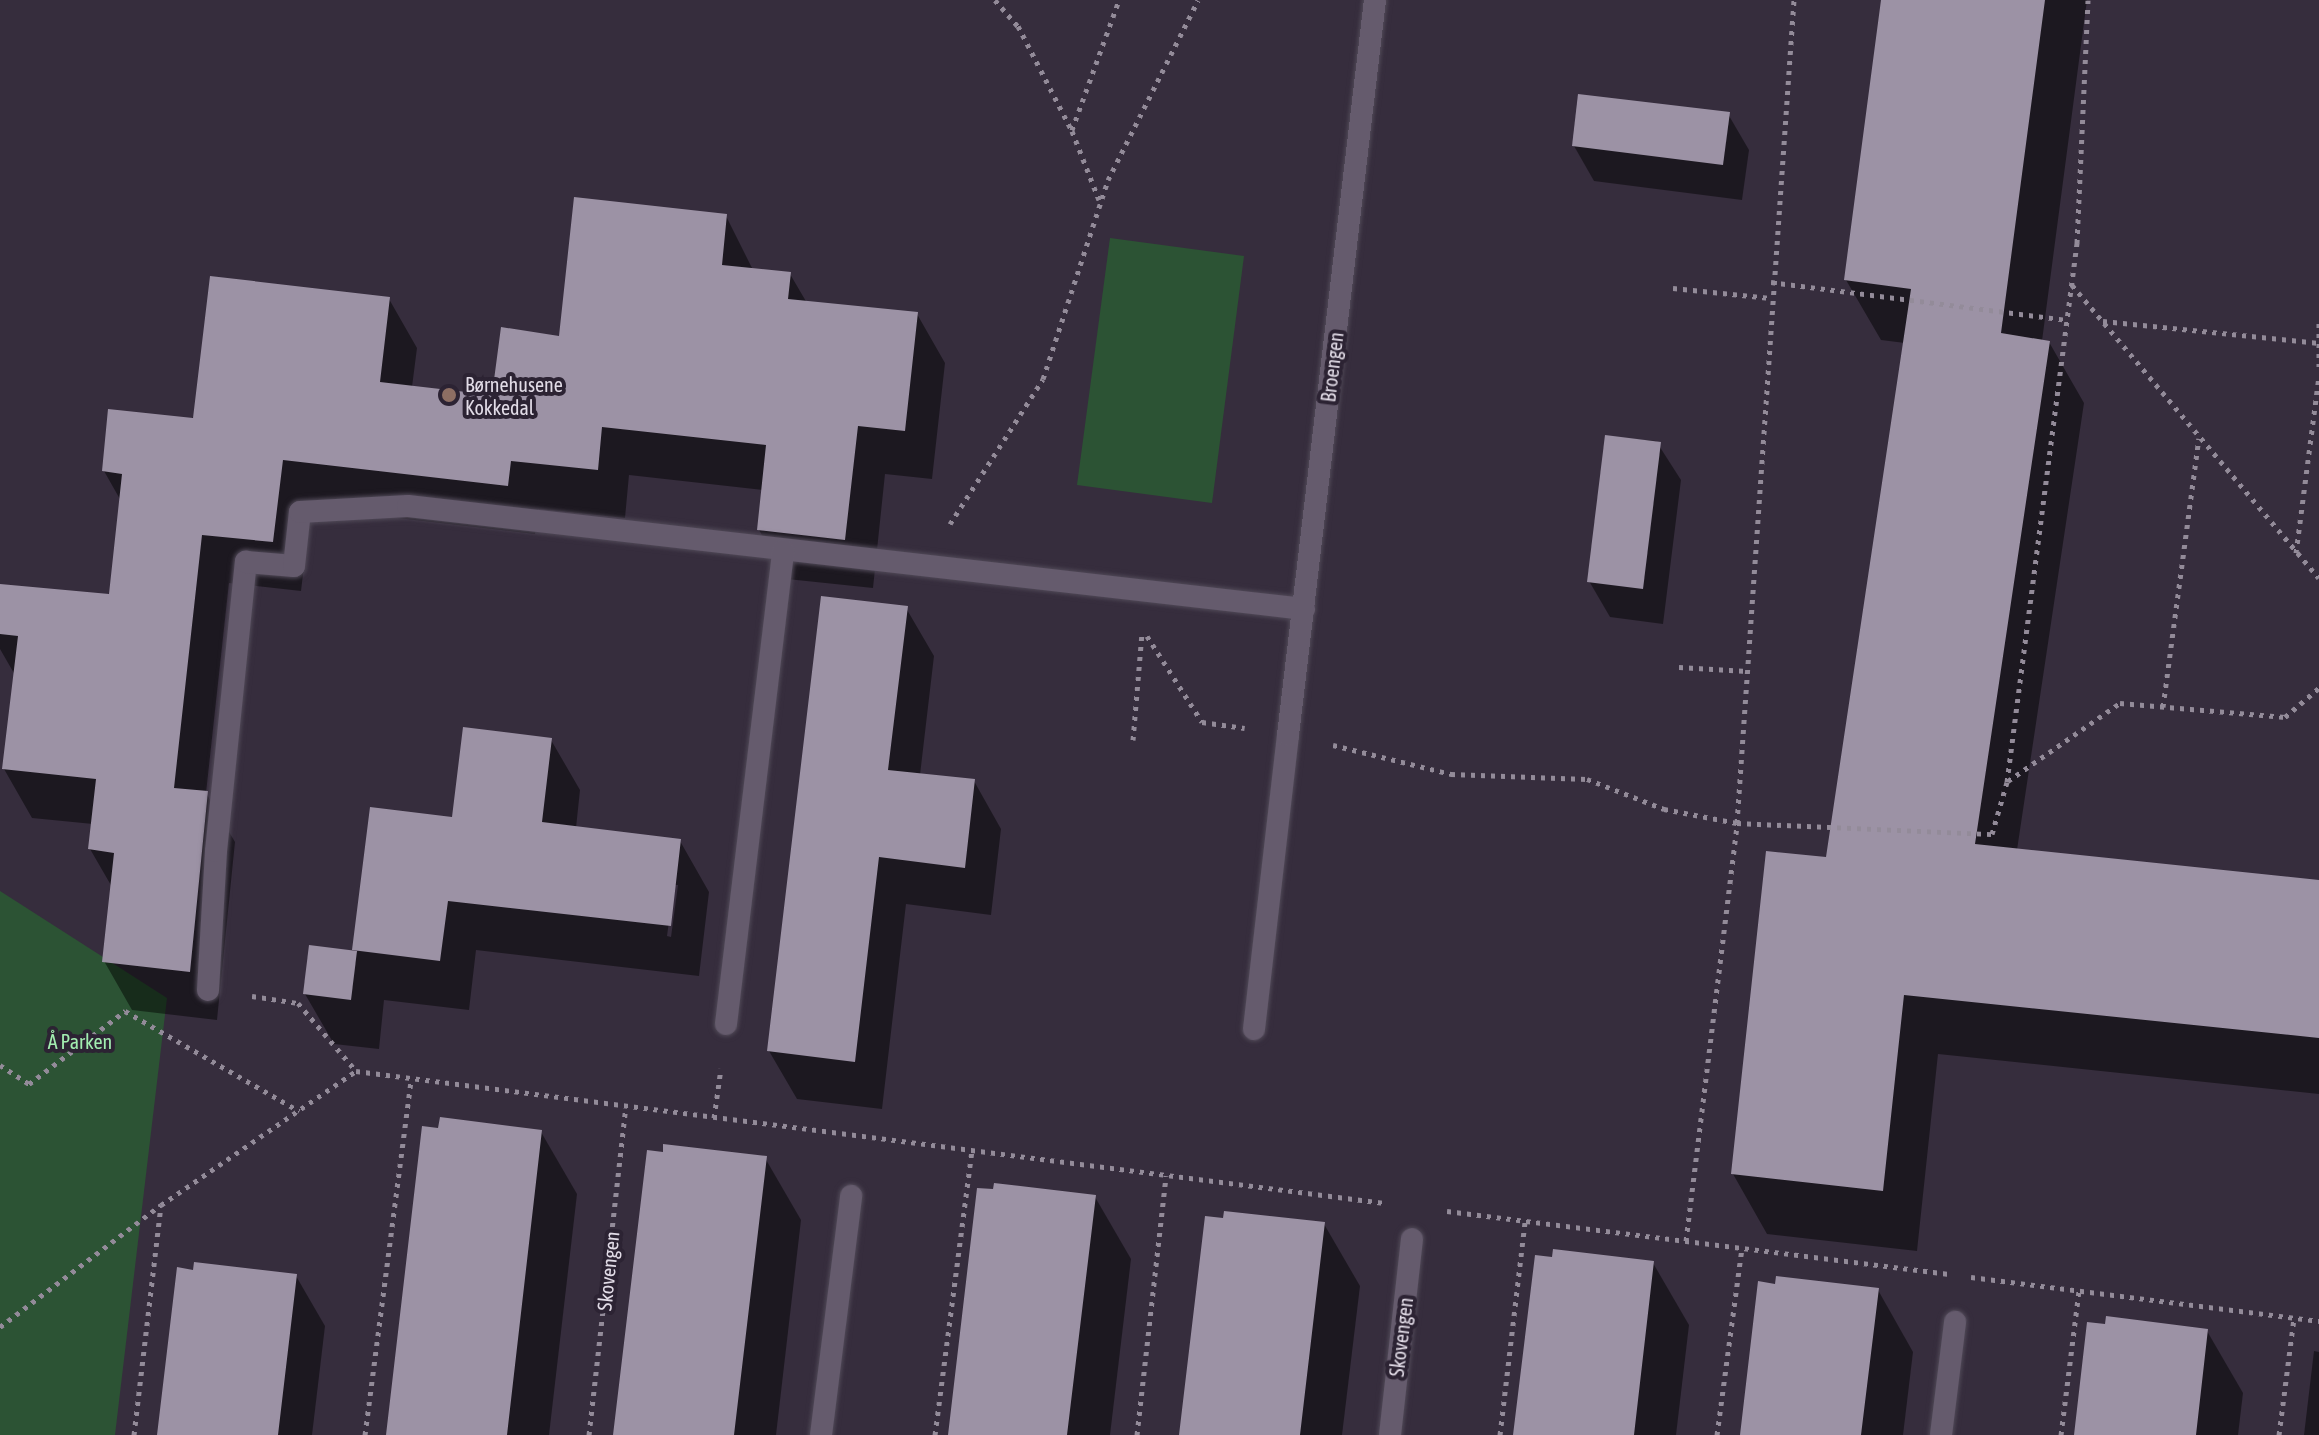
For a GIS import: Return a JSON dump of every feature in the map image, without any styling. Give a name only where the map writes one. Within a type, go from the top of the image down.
[{"type":"street","name":"Broengen","points":[[1254,1029],[1375,0]]},
{"type":"street","points":[[208,990],[216,851],[246,562],[294,566],[300,512],[408,506],[783,550],[925,563],[1304,609]]},
{"type":"street","points":[[726,1024],[783,550]]},
{"type":"street","points":[[821,1435],[851,1196]]},
{"type":"street","name":"Skovengen","points":[[1390,1435],[1412,1239]]},
{"type":"street","points":[[1941,1435],[1955,1322]]},
{"type":"path","points":[[995,0],[1018,26],[1072,131],[1100,201]]},
{"type":"path","points":[[1072,131],[1119,0]]},
{"type":"path","points":[[925,563],[1043,379],[1100,201],[1198,0]]},
{"type":"path","points":[[1686,1241],[1737,823],[1771,282],[1794,0]]},
{"type":"path","points":[[1133,740],[1142,629],[1202,722],[1288,735],[1451,774],[1587,779],[1664,809],[1737,823],[1992,834],[2007,782],[2072,284],[2088,0]]},
{"type":"path","points":[[1771,282],[2067,320]]},
{"type":"path","points":[[2072,284],[2319,578]]},
{"type":"path","points":[[1673,288],[1770,298]]},
{"type":"path","points":[[2102,321],[2319,343]]},
{"type":"path","points":[[2296,553],[2319,374],[2319,323]]},
{"type":"path","points":[[2163,707],[2199,437]]},
{"type":"path","points":[[1679,667],[1747,671]]},
{"type":"path","points":[[2007,782],[2120,703],[2285,717],[2319,688]]},
{"type":"path","points":[[208,990],[298,1003],[356,1071],[1388,1203]]},
{"type":"path","points":[[0,1065],[29,1084],[125,1011],[299,1111]]},
{"type":"path","points":[[0,1327],[161,1205],[356,1071]]},
{"type":"path","points":[[365,1435],[411,1079]]},
{"type":"path","name":"Skovengen","points":[[589,1435],[626,1107]]},
{"type":"path","points":[[935,1435],[972,1151]]},
{"type":"path","points":[[1137,1435],[1166,1176]]},
{"type":"path","points":[[134,1435],[161,1205]]},
{"type":"path","points":[[1434,1209],[2319,1321]]},
{"type":"path","points":[[1500,1435],[1525,1221]]},
{"type":"path","points":[[1717,1435],[1742,1248]]},
{"type":"path","points":[[2061,1435],[2079,1291]]},
{"type":"path","points":[[2279,1435],[2294,1318]]},
{"type":"green space","points":[[1110,238],[1244,256],[1212,503],[1077,485]]},
{"type":"green space","name":"Å Parken","points":[[0,891],[167,998],[115,1435],[0,1435]]},
{"type":"building","points":[[1881,0],[2045,0],[2001,333],[2050,341],[1975,844],[2319,880],[2319,1038],[1904,995],[1883,1191],[1731,1174],[1766,851],[1826,857],[1911,289],[1844,280]]},
{"type":"building","points":[[1578,94],[1730,112],[1723,165],[1572,146]]},
{"type":"building","points":[[574,197],[727,214],[722,265],[791,272],[788,299],[918,312],[905,431],[858,426],[845,540],[757,530],[766,445],[602,427],[598,470],[511,461],[508,486],[283,460],[273,542],[202,535],[174,788],[208,791],[190,972],[102,962],[114,853],[88,849],[96,779],[2,769],[18,636],[0,634],[0,584],[109,594],[122,474],[102,471],[108,409],[193,418],[210,276],[390,297],[380,382],[492,395],[501,327],[559,336]]},
{"type":"building","points":[[1605,435],[1661,442],[1643,589],[1587,582]]},
{"type":"building","points":[[821,596],[908,606],[888,770],[975,779],[965,868],[879,857],[855,1062],[767,1051]]},
{"type":"building","points":[[463,727],[552,738],[542,822],[681,839],[671,926],[448,901],[440,961],[352,950],[370,807],[452,817]]},
{"type":"building","points":[[309,945],[357,951],[351,1000],[303,994]]},
{"type":"building","points":[[440,1117],[542,1130],[507,1435],[386,1435],[422,1126],[438,1128]]},
{"type":"building","points":[[663,1144],[767,1156],[734,1435],[613,1435],[647,1150],[663,1152]]},
{"type":"building","points":[[994,1183],[1096,1195],[1067,1435],[948,1435],[977,1188],[993,1189]]},
{"type":"building","points":[[1224,1211],[1325,1222],[1300,1435],[1179,1435],[1205,1216],[1223,1218]]},
{"type":"building","points":[[1553,1249],[1654,1261],[1634,1435],[1513,1435],[1535,1255],[1552,1257]]},
{"type":"building","points":[[194,1262],[297,1274],[278,1435],[157,1435],[177,1267],[193,1270]]},
{"type":"building","points":[[1776,1276],[1879,1288],[1861,1435],[1740,1435],[1758,1281],[1775,1284]]},
{"type":"building","points":[[2106,1316],[2208,1329],[2196,1435],[2074,1435],[2087,1322],[2105,1324]]},
{"type":"place","name":"Børnehusene Kokkedal","points":[[449,395]]}]
